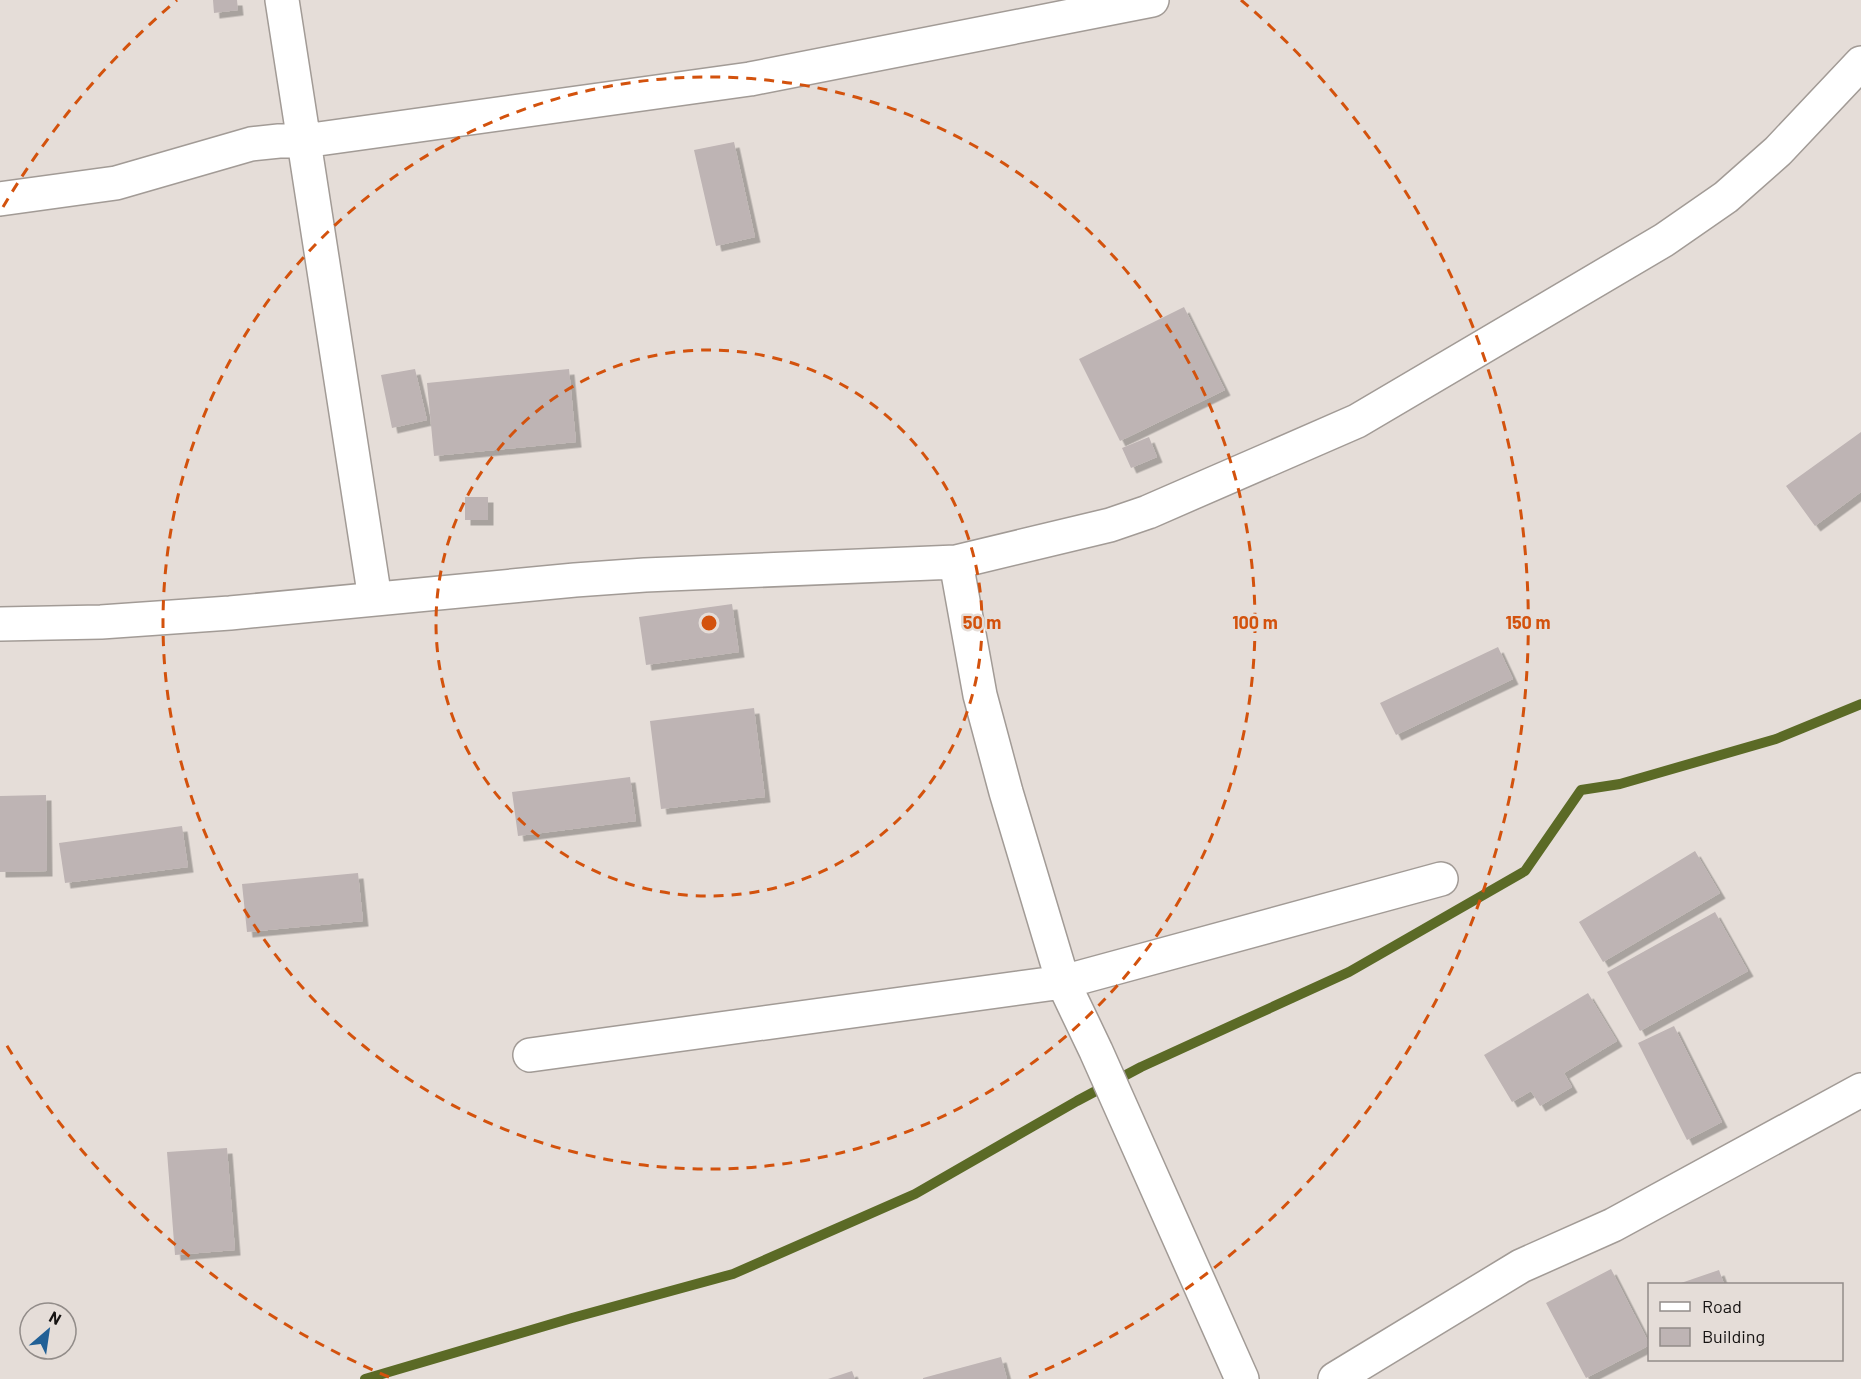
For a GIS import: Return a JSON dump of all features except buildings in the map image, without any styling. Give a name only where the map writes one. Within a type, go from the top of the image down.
[{"type":"street","points":[[282,0],[375,599]]},
{"type":"street","points":[[0,199],[116,183],[251,144],[304,141],[750,79],[1152,0]]},
{"type":"street","points":[[0,624],[100,622],[230,613],[645,575],[956,562],[1110,525],[1148,512],[1357,422],[1664,240],[1726,197],[1778,151],[1861,63]]},
{"type":"street","points":[[956,562],[980,695],[1005,792],[1063,982],[1242,1379]]},
{"type":"street","points":[[530,1055],[1063,982],[1441,879]]},
{"type":"street","points":[[1335,1379],[1521,1266],[1613,1225],[1861,1090]]},
{"type":"waterway","points":[[365,1379],[572,1318],[733,1274],[915,1194],[1141,1067],[1349,972],[1525,871],[1581,790],[1620,784],[1776,739],[1861,704]]}]
